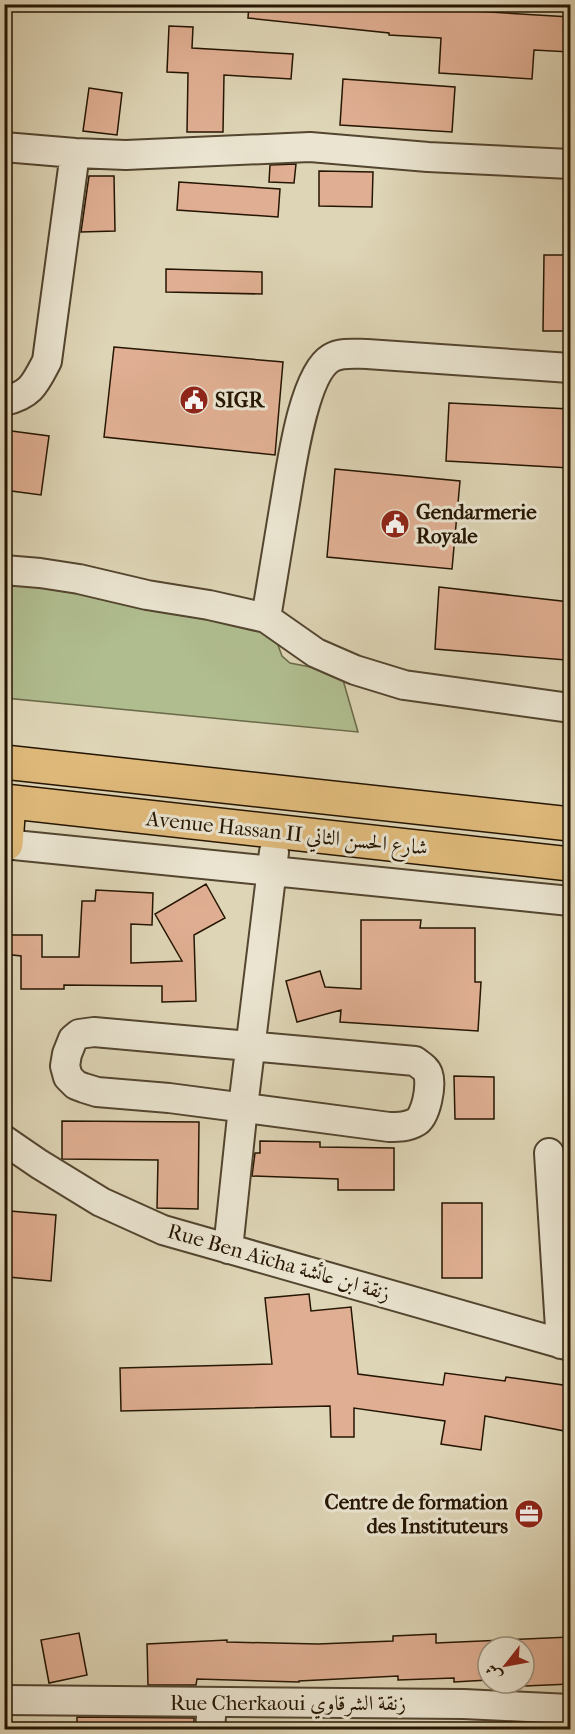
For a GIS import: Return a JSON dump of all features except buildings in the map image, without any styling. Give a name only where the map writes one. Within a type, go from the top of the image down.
[{"type":"main road","name":"Avenue Hassan II شارع الحسن الثاني","points":[[4,762],[570,824]]},
{"type":"main road","name":"Avenue Hassan II شارع الحسن الثاني","points":[[7,802],[570,864]]},
{"type":"main road","points":[[5,844],[7,802]]},
{"type":"street","points":[[4,147],[126,155],[310,147],[428,157],[570,164]]},
{"type":"street","points":[[4,401],[27,393],[47,361],[75,153]]},
{"type":"street","points":[[266,618],[298,432],[318,372],[330,358],[367,354],[570,368]]},
{"type":"street","points":[[4,570],[79,579],[266,618],[316,652],[355,670],[404,685],[570,708]]},
{"type":"street","points":[[228,1249],[277,832]]},
{"type":"street","points":[[5,844],[570,901]]},
{"type":"street","points":[[87,1033],[415,1061],[426,1069],[429,1076],[430,1084],[423,1117],[405,1126],[389,1127],[243,1107],[97,1092],[76,1085],[68,1077],[65,1066],[67,1054],[74,1039],[79,1034],[87,1033]]},
{"type":"street","name":"Rue Ben Aïcha زنقة ابن عائشة","points":[[4,1140],[101,1202],[164,1230],[566,1345]]},
{"type":"street","points":[[549,1153],[566,1345]]},
{"type":"street","name":"Rue Cherkaoui زنقة الشرقاوي","points":[[4,1700],[211,1716],[464,1704],[570,1709]]},
{"type":"green space","points":[[5,581],[224,613],[275,637],[282,656],[290,663],[341,673],[358,732],[5,698]]},
{"type":"place","name":"SIGR","points":[[194,400]]},
{"type":"place","name":"Gendarmerie Royale","points":[[395,524]]},
{"type":"place","name":"Centre de formation des Instituteurs","points":[[529,1514]]}]
